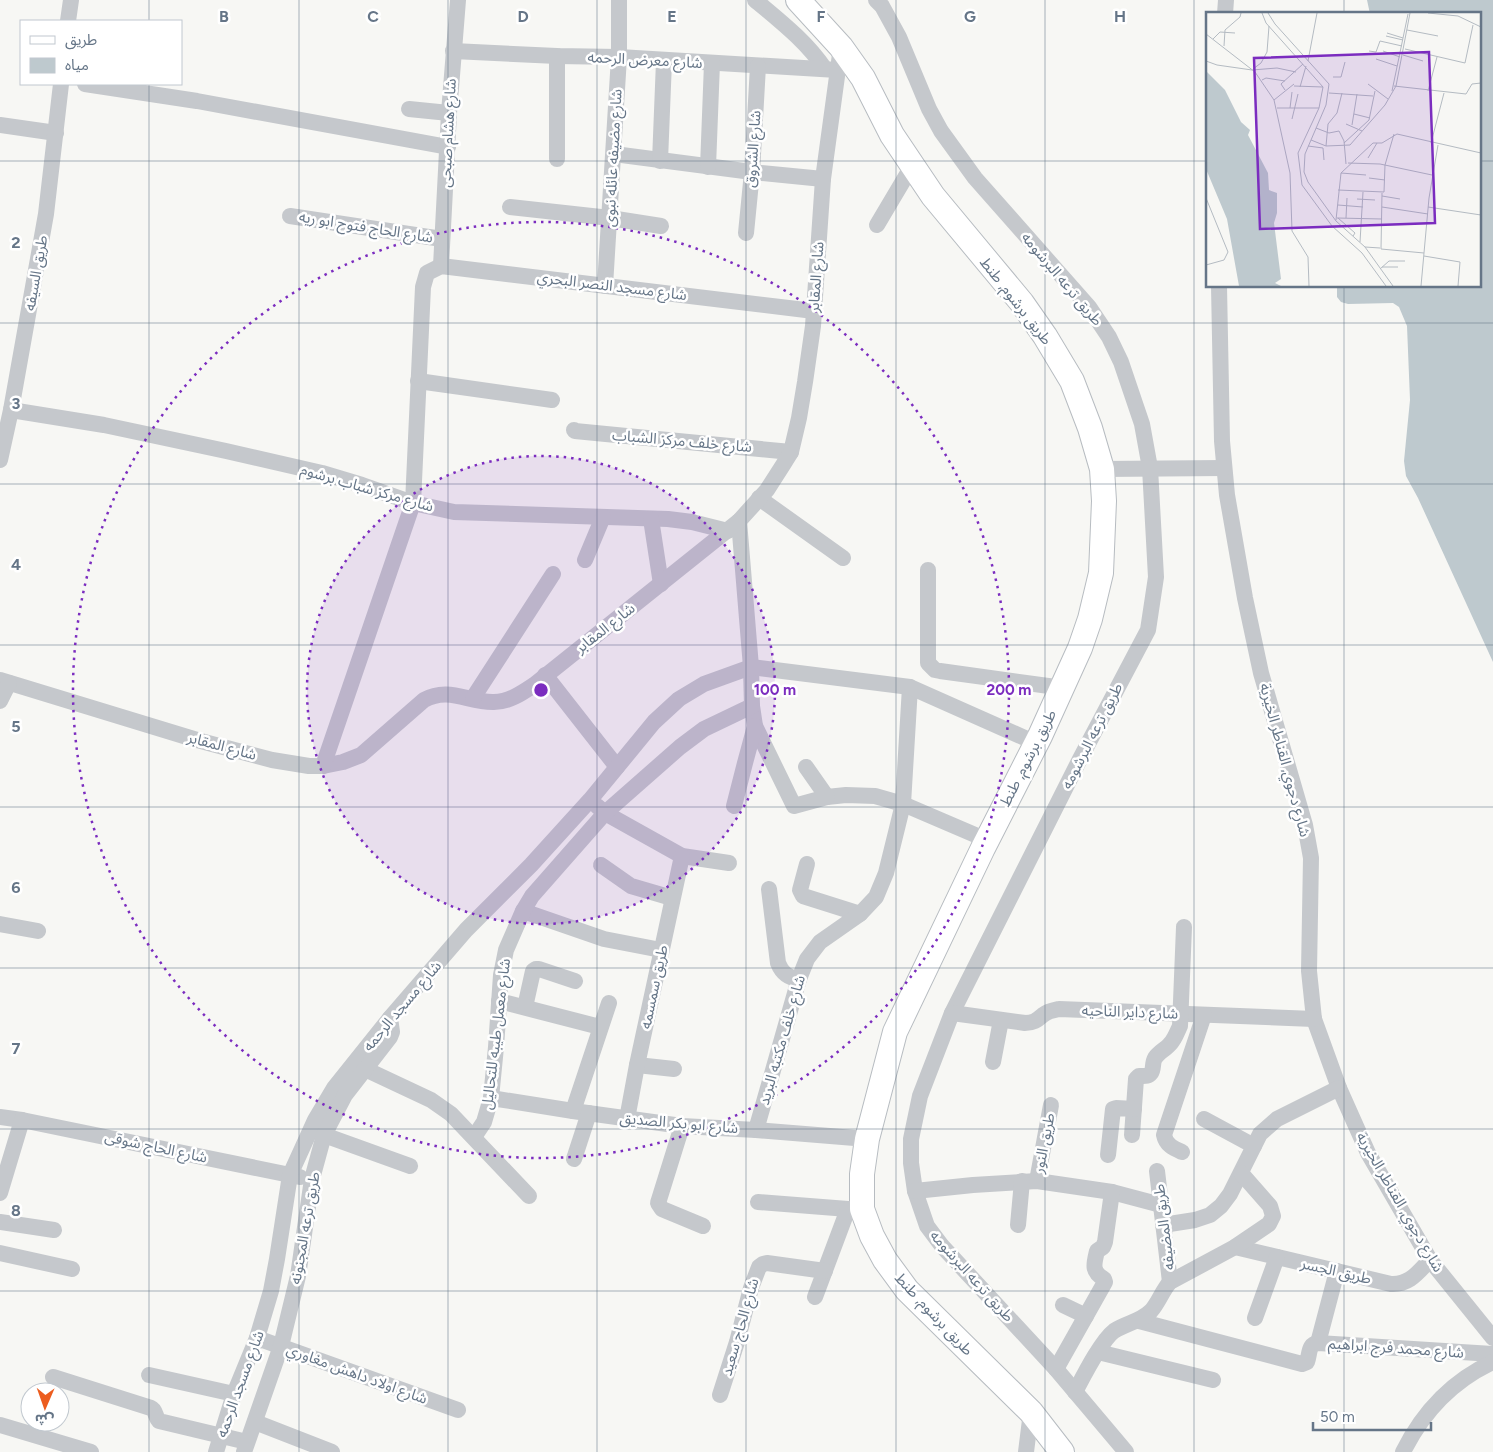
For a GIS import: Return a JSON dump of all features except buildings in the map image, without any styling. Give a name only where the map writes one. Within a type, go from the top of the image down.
[{"type":"main road","name":"طريق برشوم, طنط","points":[[798,0],[841,47],[863,78],[892,134],[933,196],[1022,303],[1045,336],[1072,381],[1090,428],[1102,469],[1104,501],[1101,573],[1090,619],[1063,688],[987,840],[895,1032],[867,1139],[855,1209],[880,1252],[907,1290],[1031,1412],[1062,1452]]},
{"type":"street","points":[[68,20],[71,0]]},
{"type":"street","name":"شارع هشام صبحى","points":[[441,266],[449,113],[458,0]]},
{"type":"street","name":"شارع مضيفه عائله نبوى","points":[[605,286],[619,57],[619,0]]},
{"type":"street","points":[[755,0],[831,69]]},
{"type":"street","name":"طريق ترعه البرشومه","points":[[876,0],[882,6],[899,37],[929,109],[941,131],[975,178],[1089,307],[1109,337],[1121,362],[1142,424],[1150,468],[1156,577],[1148,630],[1080,759],[952,1013],[920,1096],[911,1139],[911,1163],[915,1191],[927,1226],[942,1246],[1056,1369],[1126,1452]]},
{"type":"street","name":"شارع المقابر","points":[[5,681],[225,748],[297,765],[323,766],[343,762],[362,755],[424,700],[431,696],[451,694],[481,701],[495,702],[508,700],[520,694],[733,526],[778,474],[791,452],[806,382],[814,311],[831,69],[841,47]]},
{"type":"street","name":"شارع معرض الرحمه","points":[[453,51],[619,57],[831,69]]},
{"type":"street","points":[[557,56],[557,159]]},
{"type":"street","points":[[660,161],[664,61]]},
{"type":"street","points":[[708,166],[712,63]]},
{"type":"street","name":"شارع الشروق","points":[[746,232],[752,172],[758,66]]},
{"type":"street","name":"طريق السيفه","points":[[0,460],[11,410],[46,214],[61,85]]},
{"type":"street","points":[[91,85],[448,147]]},
{"type":"street","points":[[409,109],[449,113]]},
{"type":"street","points":[[0,125],[56,133]]},
{"type":"street","points":[[614,154],[823,179]]},
{"type":"street","points":[[877,226],[912,166]]},
{"type":"street","points":[[510,207],[610,218],[661,226]]},
{"type":"street","name":"شارع الحاج فتوح ابو ريه","points":[[290,216],[442,239]]},
{"type":"street","points":[[323,766],[413,503],[423,287],[427,273],[441,266]]},
{"type":"street","name":"شارع مسجد النصر البحري","points":[[441,266],[814,311]]},
{"type":"street","name":"شارع دجوي, القناطر الخيرية","points":[[1218,288],[1224,468],[1245,598],[1262,673],[1306,826],[1311,858],[1309,971],[1314,1019],[1339,1088],[1368,1153],[1430,1260],[1493,1338]]},
{"type":"street","points":[[418,381],[552,400]]},
{"type":"street","name":"شارع مركز شباب برشوم","points":[[11,410],[104,425],[322,473],[413,503],[454,512],[651,518],[733,526]]},
{"type":"street","name":"شارع خلف مركز الشباب","points":[[574,430],[575,432],[791,452]]},
{"type":"street","points":[[1102,469],[1224,468]]},
{"type":"street","points":[[759,498],[843,558]]},
{"type":"street","points":[[585,560],[603,517]]},
{"type":"street","points":[[651,518],[661,584]]},
{"type":"street","points":[[733,526],[751,667],[752,706],[755,726],[795,807],[827,797],[860,795],[889,799],[987,840]]},
{"type":"street","points":[[928,570],[928,663],[931,667],[940,672],[1063,688]]},
{"type":"street","points":[[472,698],[554,574]]},
{"type":"street","points":[[751,667],[910,687],[1036,743]]},
{"type":"street","name":"شارع مسجد الرحمه","points":[[218,1444],[234,1394],[257,1338],[271,1291],[290,1175],[315,1120],[339,1091],[390,1018],[466,930],[508,889],[590,800],[654,722],[679,700],[704,684],[751,667]]},
{"type":"street","points":[[545,675],[617,767]]},
{"type":"street","points":[[0,701],[5,681]]},
{"type":"street","name":"شارع خلف مكتبه البريد","points":[[756,1130],[799,979],[807,959],[820,942],[860,914],[876,897],[886,873],[902,804],[910,687]]},
{"type":"street","name":"شارع معمل طيبه للتحاليل","points":[[474,1137],[484,1122],[491,1098],[501,975],[506,950],[523,911],[532,896],[606,813],[680,746],[704,729],[752,706]]},
{"type":"street","points":[[734,806],[755,726]]},
{"type":"street","points":[[806,767],[827,797]]},
{"type":"street","points":[[590,800],[606,813],[682,856],[729,863]]},
{"type":"street","name":"طريق سمسمه","points":[[628,1119],[637,1065],[682,856]]},
{"type":"street","points":[[807,864],[800,890],[803,896],[860,914]]},
{"type":"street","points":[[601,865],[631,886],[672,898]]},
{"type":"street","points":[[769,889],[778,963],[788,976],[799,979]]},
{"type":"street","points":[[523,911],[604,939],[661,950]]},
{"type":"street","points":[[0,924],[38,931]]},
{"type":"street","points":[[1132,1136],[1136,1079],[1150,1074],[1154,1059],[1170,1045],[1180,1026],[1184,927]]},
{"type":"street","points":[[525,1007],[536,969],[575,982]]},
{"type":"street","points":[[499,1001],[600,1027]]},
{"type":"street","points":[[574,1159],[581,1112],[600,1027],[608,1003]]},
{"type":"street","name":"شارع داير الناحيه","points":[[952,1013],[1030,1023],[1035,1022],[1051,1011],[1059,1009],[1314,1019]]},
{"type":"street","points":[[1182,1152],[1166,1142],[1164,1134],[1204,1015]]},
{"type":"street","name":"طريق ترعه المجنونه","points":[[246,1447],[281,1346],[298,1276],[312,1179],[324,1135],[339,1091],[365,1069],[390,1037],[392,1032],[390,1018]]},
{"type":"street","points":[[993,1062],[1001,1020]]},
{"type":"street","points":[[637,1065],[674,1069]]},
{"type":"street","points":[[365,1069],[430,1100],[450,1114],[529,1196]]},
{"type":"street","points":[[1163,1225],[1196,1220],[1210,1215],[1221,1206],[1230,1194],[1260,1134],[1276,1119],[1339,1088]]},
{"type":"street","name":"شارع ابو بكر الصديق","points":[[491,1098],[682,1126],[867,1139]]},
{"type":"street","name":"طريق النور","points":[[1018,1225],[1052,1105]]},
{"type":"street","points":[[1108,1155],[1113,1109],[1134,1109]]},
{"type":"street","name":"شارع الحاج شوقى","points":[[0,1117],[312,1179]]},
{"type":"street","points":[[1204,1119],[1254,1146]]},
{"type":"street","points":[[0,1193],[22,1120]]},
{"type":"street","points":[[682,1126],[658,1203],[662,1209],[704,1226]]},
{"type":"street","points":[[324,1135],[410,1166]]},
{"type":"street","name":"طريق المضيفه","points":[[1157,1171],[1170,1282]]},
{"type":"street","points":[[1075,1392],[1098,1352],[1113,1332],[1139,1321],[1152,1310],[1170,1282],[1235,1247],[1269,1224],[1273,1216],[1270,1206],[1241,1172]]},
{"type":"street","points":[[915,1191],[1030,1181],[1112,1192],[1161,1205]]},
{"type":"street","points":[[1056,1369],[1105,1282],[1096,1273],[1094,1267],[1097,1251],[1103,1247],[1105,1242],[1112,1192]]},
{"type":"street","points":[[758,1202],[855,1209],[825,1271],[815,1297]]},
{"type":"street","points":[[0,1222],[54,1230]]},
{"type":"street","name":"طريق الجسر","points":[[1235,1247],[1398,1284],[1411,1280],[1430,1260]]},
{"type":"street","points":[[0,1253],[72,1269]]},
{"type":"street","points":[[1255,1318],[1277,1257]]},
{"type":"street","name":"شارع الحاج سعيد","points":[[720,1395],[737,1342],[751,1288],[759,1267],[767,1263],[825,1271]]},
{"type":"street","points":[[1318,1343],[1337,1271]]},
{"type":"street","points":[[1063,1305],[1086,1316]]},
{"type":"street","name":"شارع محمد فرج ابراهيم","points":[[1139,1321],[1302,1364],[1307,1362],[1311,1346],[1314,1343],[1493,1354]]},
{"type":"street","name":"شارع اولاد داهش مغاوري","points":[[257,1338],[458,1410]]},
{"type":"street","points":[[1098,1352],[1213,1380]]},
{"type":"street","points":[[1403,1452],[1421,1421],[1442,1396],[1467,1376],[1493,1362]]},
{"type":"street","points":[[149,1375],[234,1394]]},
{"type":"street","points":[[53,1377],[151,1408],[154,1410],[159,1421],[218,1444],[246,1447]]},
{"type":"street","points":[[1026,1452],[1031,1412]]},
{"type":"street","points":[[255,1422],[332,1452]]},
{"type":"street","points":[[0,1425],[91,1452]]},
{"type":"water","points":[[1367,0],[1493,0],[1493,662],[1418,498],[1406,476],[1404,461],[1410,400],[1407,326],[1399,307],[1393,303],[1348,304],[1341,302],[1337,297],[1337,288],[1480,288],[1480,12],[1370,12]]}]
